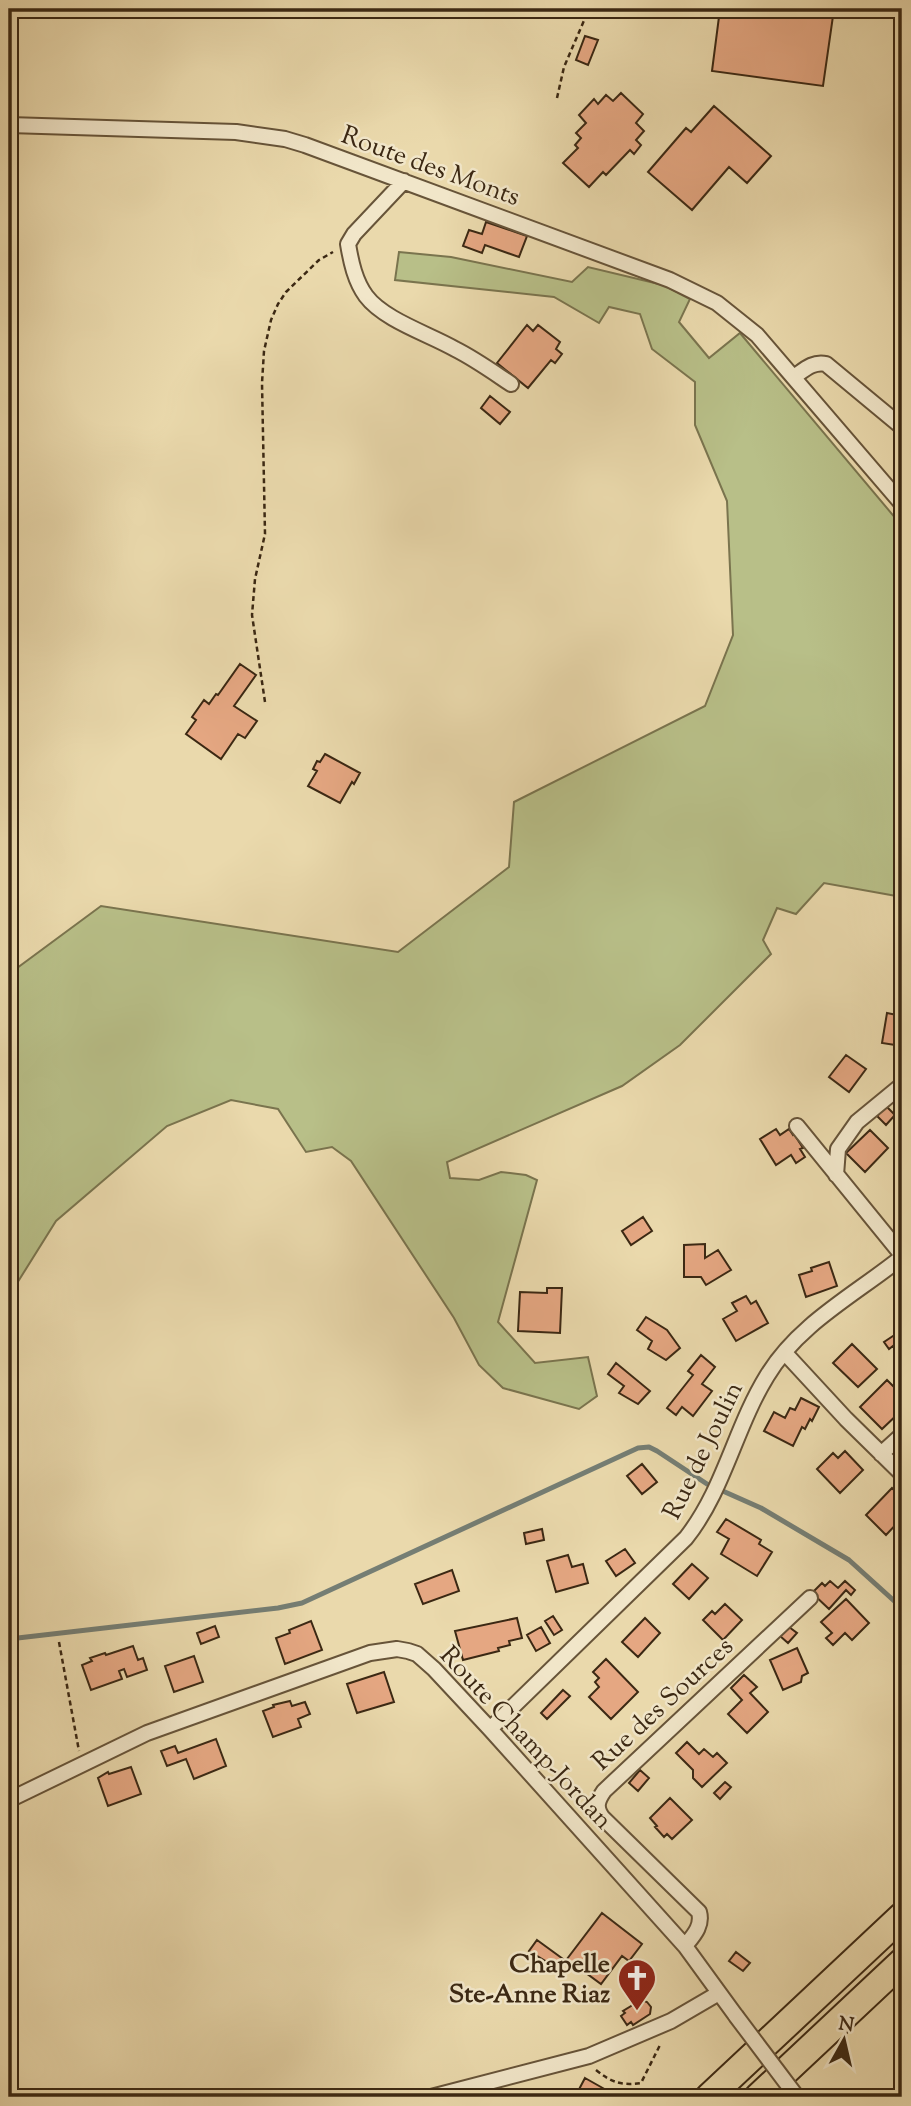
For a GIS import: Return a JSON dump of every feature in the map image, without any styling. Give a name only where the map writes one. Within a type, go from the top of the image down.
[{"type":"highway","points":[[709,2097],[902,1916]]},
{"type":"highway","points":[[725,2097],[902,1930]]},
{"type":"highway","points":[[758,2097],[902,1962]]},
{"type":"street","name":"Route des Monts","points":[[9,125],[264,135],[304,145],[670,280],[705,295],[745,323],[902,504]]},
{"type":"street","points":[[404,181],[354,234],[348,244],[359,285],[371,302],[391,316],[478,362],[511,384]]},
{"type":"street","points":[[794,377],[812,365],[827,365],[902,427]]},
{"type":"street","points":[[836,1175],[838,1149],[857,1122],[902,1085]]},
{"type":"street","points":[[797,1126],[902,1256]]},
{"type":"street","name":"Rue de Joulin","points":[[490,1729],[686,1538],[703,1516],[760,1388],[785,1353],[818,1319],[902,1256]]},
{"type":"street","points":[[785,1353],[902,1474]]},
{"type":"street","points":[[881,1454],[902,1435]]},
{"type":"street","name":"Rue des Sources","points":[[685,1947],[699,1926],[699,1912],[603,1818],[598,1810],[598,1801],[604,1791],[810,1598]]},
{"type":"street","name":"Route Champ-Jordan","points":[[9,1800],[148,1733],[370,1653],[397,1648],[408,1651],[426,1661],[490,1729],[685,1947],[797,2097]]},
{"type":"street","points":[[431,2097],[589,2056],[671,2021],[719,1993]]},
{"type":"path","points":[[557,97],[564,67],[589,9]]},
{"type":"path","points":[[265,702],[252,615],[255,579],[265,534],[262,383],[267,336],[271,320],[286,292],[319,260],[348,244]]},
{"type":"path","points":[[59,1642],[82,1764]]},
{"type":"path","points":[[589,2056],[597,2071],[615,2083],[626,2086],[641,2083],[671,2021]]},
{"type":"green space","points":[[399,252],[451,257],[572,282],[588,267],[663,285],[690,299],[679,322],[709,358],[740,333],[902,526],[902,897],[824,883],[796,914],[777,908],[763,940],[771,954],[680,1045],[622,1086],[447,1162],[450,1178],[479,1180],[501,1172],[526,1175],[537,1180],[498,1322],[535,1363],[588,1357],[597,1396],[579,1409],[503,1388],[479,1365],[454,1318],[351,1161],[332,1147],[306,1152],[278,1109],[231,1100],[167,1126],[56,1221],[9,1296],[9,974],[101,906],[398,952],[509,867],[514,802],[705,706],[733,635],[727,501],[695,425],[695,382],[652,349],[640,314],[609,307],[599,323],[554,297],[395,280]]},
{"type":"building","points":[[720,9],[834,9],[823,86],[712,71]]},
{"type":"building","points":[[585,36],[598,40],[588,65],[576,60]]},
{"type":"building","points":[[621,93],[643,114],[636,123],[644,131],[636,140],[641,145],[634,154],[630,150],[606,175],[603,172],[589,187],[563,163],[578,148],[575,145],[581,138],[576,133],[586,123],[579,115],[594,99],[598,104],[606,95],[613,101]]},
{"type":"building","points":[[714,106],[771,156],[747,183],[729,167],[692,210],[648,172],[686,128],[691,132]]},
{"type":"building","points":[[486,222],[527,236],[519,257],[485,245],[482,253],[463,246],[469,230],[482,234]]},
{"type":"building","points":[[527,325],[533,331],[538,325],[560,342],[556,349],[562,354],[555,363],[551,360],[528,388],[497,363]]},
{"type":"building","points":[[490,396],[510,412],[500,424],[481,408]]},
{"type":"building","points":[[240,664],[256,675],[234,706],[257,721],[245,738],[238,734],[221,759],[186,734],[196,720],[192,717],[204,700],[209,704],[216,694],[218,695]]},
{"type":"building","points":[[325,754],[360,773],[340,803],[308,786],[317,771],[313,769],[317,761],[320,762]]},
{"type":"building","points":[[887,1013],[902,1016],[902,1046],[882,1043]]},
{"type":"building","points":[[846,1055],[866,1069],[849,1092],[829,1077]]},
{"type":"building","points":[[886,1106],[895,1115],[886,1125],[877,1116]]},
{"type":"building","points":[[776,1129],[780,1135],[789,1129],[803,1148],[800,1149],[805,1157],[796,1163],[791,1155],[776,1165],[760,1139]]},
{"type":"building","points":[[870,1130],[888,1148],[865,1172],[846,1153]]},
{"type":"building","points":[[643,1217],[652,1231],[631,1245],[622,1231]]},
{"type":"building","points":[[705,1244],[705,1258],[718,1250],[731,1270],[706,1285],[701,1277],[684,1277],[684,1245]]},
{"type":"building","points":[[829,1262],[837,1286],[806,1297],[799,1275]]},
{"type":"building","points":[[547,1288],[562,1288],[560,1333],[518,1331],[520,1292],[547,1293]]},
{"type":"building","points":[[746,1296],[751,1304],[756,1301],[768,1323],[736,1341],[723,1319],[737,1311],[732,1303]]},
{"type":"building","points":[[646,1317],[667,1330],[680,1348],[666,1360],[648,1349],[652,1341],[637,1330]]},
{"type":"building","points":[[902,1330],[902,1359],[893,1346],[889,1349],[884,1342]]},
{"type":"building","points":[[852,1344],[877,1369],[858,1387],[833,1363]]},
{"type":"building","points":[[701,1355],[715,1367],[702,1384],[712,1391],[693,1416],[682,1407],[676,1415],[667,1408],[693,1375],[688,1371]]},
{"type":"building","points":[[616,1363],[650,1391],[638,1404],[619,1393],[624,1386],[608,1374]]},
{"type":"building","points":[[887,1380],[902,1395],[902,1410],[882,1429],[860,1407]]},
{"type":"building","points":[[801,1398],[819,1407],[812,1421],[810,1419],[805,1429],[802,1427],[793,1446],[764,1431],[774,1412],[785,1418],[790,1408],[795,1410]]},
{"type":"building","points":[[845,1451],[863,1470],[840,1493],[817,1469],[833,1453],[838,1458]]},
{"type":"building","points":[[642,1464],[657,1482],[642,1494],[627,1476]]},
{"type":"building","points":[[892,1488],[902,1498],[902,1518],[886,1535],[866,1515]]},
{"type":"building","points":[[726,1519],[761,1540],[759,1544],[772,1552],[757,1576],[721,1554],[729,1539],[717,1532]]},
{"type":"building","points":[[542,1529],[544,1540],[526,1544],[524,1533]]},
{"type":"building","points":[[625,1549],[635,1563],[616,1576],[606,1561]]},
{"type":"building","points":[[568,1555],[572,1567],[583,1564],[588,1583],[556,1592],[547,1561]]},
{"type":"building","points":[[692,1564],[708,1578],[689,1599],[673,1584]]},
{"type":"building","points":[[452,1570],[459,1591],[423,1604],[415,1584]]},
{"type":"building","points":[[830,1581],[838,1588],[845,1581],[855,1590],[851,1595],[846,1590],[829,1609],[812,1593],[822,1583],[825,1586]]},
{"type":"building","points":[[846,1599],[869,1623],[852,1640],[845,1633],[833,1645],[826,1638],[832,1633],[821,1622]]},
{"type":"building","points":[[725,1604],[742,1620],[723,1640],[703,1620],[712,1611],[715,1614]]},
{"type":"building","points":[[553,1616],[562,1630],[554,1635],[545,1621]]},
{"type":"building","points":[[517,1618],[522,1638],[509,1641],[510,1645],[498,1648],[499,1651],[463,1660],[455,1631]]},
{"type":"building","points":[[645,1618],[660,1633],[638,1657],[622,1642]]},
{"type":"building","points":[[311,1621],[322,1650],[285,1664],[276,1638]]},
{"type":"building","points":[[215,1626],[219,1637],[201,1644],[197,1633]]},
{"type":"building","points":[[541,1627],[550,1643],[536,1651],[527,1635]]},
{"type":"building","points":[[789,1627],[797,1633],[788,1643],[780,1636]]},
{"type":"building","points":[[133,1646],[138,1660],[143,1658],[147,1670],[127,1677],[124,1669],[119,1671],[122,1679],[91,1690],[82,1665],[92,1661],[90,1658]]},
{"type":"building","points":[[797,1648],[808,1673],[802,1676],[801,1682],[783,1690],[770,1660]]},
{"type":"building","points":[[194,1656],[203,1682],[174,1692],[165,1666]]},
{"type":"building","points":[[606,1659],[638,1692],[611,1719],[589,1697],[599,1687],[595,1682],[599,1678],[593,1672]]},
{"type":"building","points":[[384,1672],[394,1702],[357,1713],[347,1684]]},
{"type":"building","points":[[744,1675],[757,1687],[750,1693],[768,1712],[747,1733],[728,1714],[742,1700],[731,1688]]},
{"type":"building","points":[[563,1690],[570,1696],[547,1719],[541,1713]]},
{"type":"building","points":[[290,1701],[292,1706],[305,1702],[310,1714],[298,1719],[301,1727],[273,1737],[263,1711],[274,1707],[273,1705]]},
{"type":"building","points":[[216,1739],[226,1766],[194,1779],[186,1759],[167,1766],[161,1751],[175,1746],[178,1753]]},
{"type":"building","points":[[687,1742],[699,1754],[704,1749],[713,1757],[717,1753],[727,1763],[702,1787],[693,1778],[693,1770],[676,1753]]},
{"type":"building","points":[[131,1767],[141,1794],[108,1806],[98,1778],[108,1772],[109,1774]]},
{"type":"building","points":[[640,1770],[649,1778],[638,1791],[629,1783]]},
{"type":"building","points":[[725,1782],[731,1787],[720,1799],[714,1793]]},
{"type":"building","points":[[670,1798],[692,1820],[672,1839],[667,1834],[664,1837],[650,1818]]},
{"type":"building","points":[[602,1913],[642,1944],[629,1961],[622,1956],[601,1984],[567,1959]]},
{"type":"building","points":[[537,1940],[563,1959],[557,1968],[529,1951]]},
{"type":"building","points":[[736,1952],[750,1963],[743,1971],[729,1961]]},
{"type":"building","name":"Chapelle Ste-Anne Riaz","points":[[641,2000],[651,2007],[650,2014],[633,2025],[631,2022],[627,2025],[621,2016],[625,2013],[623,2011]]},
{"type":"building","points":[[585,2078],[608,2091],[606,2094],[613,2097],[575,2097]]},
{"type":"waterway","points":[[9,1639],[302,1603],[638,1448],[649,1447],[707,1484],[761,1508],[849,1560],[902,1608]]},
{"type":"place","name":"Chapelle Ste-Anne Riaz","points":[[637,2012]]}]
